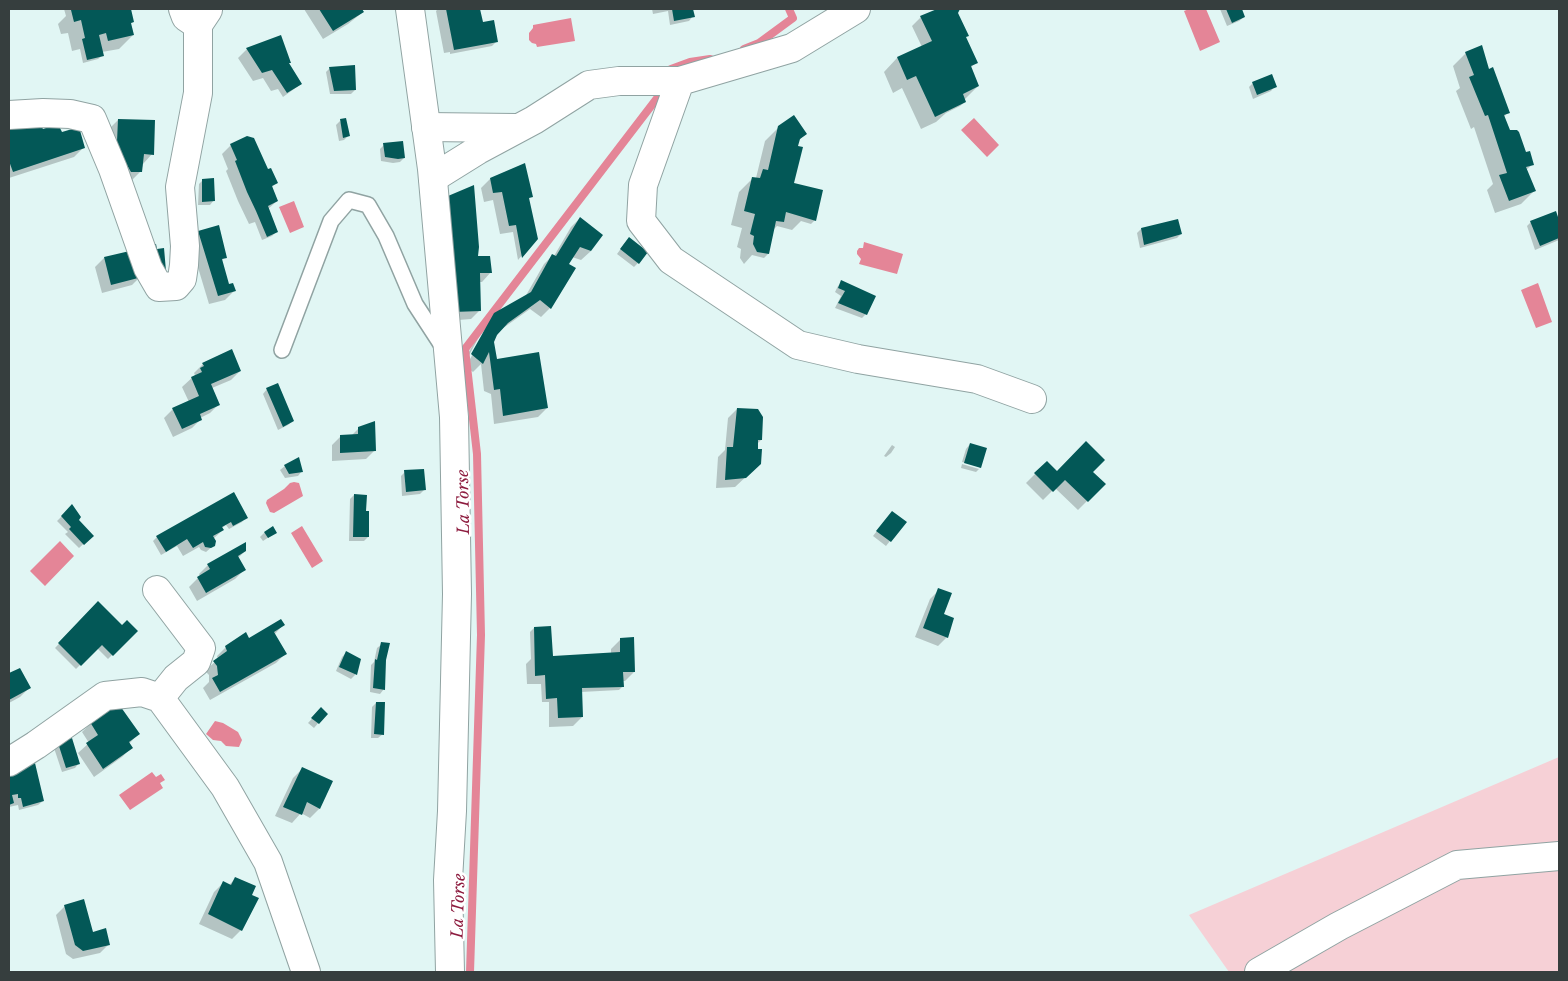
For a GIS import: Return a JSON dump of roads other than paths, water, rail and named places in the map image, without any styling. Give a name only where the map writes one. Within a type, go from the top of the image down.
[{"type":"street","points":[[410,9],[432,173],[454,418],[457,594],[452,811],[448,880],[450,972]]},
{"type":"street","points":[[432,173],[534,120],[589,85],[619,81],[680,81],[792,48],[856,9]]},
{"type":"street","points":[[9,115],[42,112],[70,114],[92,119],[113,169],[148,268],[159,287],[176,286],[182,279],[185,246],[180,187],[198,94],[197,14]]},
{"type":"street","points":[[680,81],[643,185],[641,221],[670,260],[798,345],[858,358],[977,379],[1032,399]]},
{"type":"street","points":[[426,128],[518,128]]},
{"type":"street","points":[[157,590],[201,648],[196,662],[176,678],[160,698]]},
{"type":"street","points":[[9,762],[36,746],[104,696],[142,692],[160,698],[225,787],[268,862],[306,972]]},
{"type":"street","points":[[1259,972],[1338,926],[1457,866],[1559,856]]},
{"type":"street","points":[[435,972],[448,880]]},
{"type":"lane","points":[[282,350],[331,221],[349,200],[368,205],[386,236],[415,304],[449,356]]},
{"type":"waterway","points":[[744,49],[759,43],[793,18],[789,9]]},
{"type":"waterway","points":[[671,69],[690,62],[710,59]]},
{"type":"waterway","name":"La Torse","points":[[470,972],[481,635],[477,454],[465,349],[658,97]]}]
